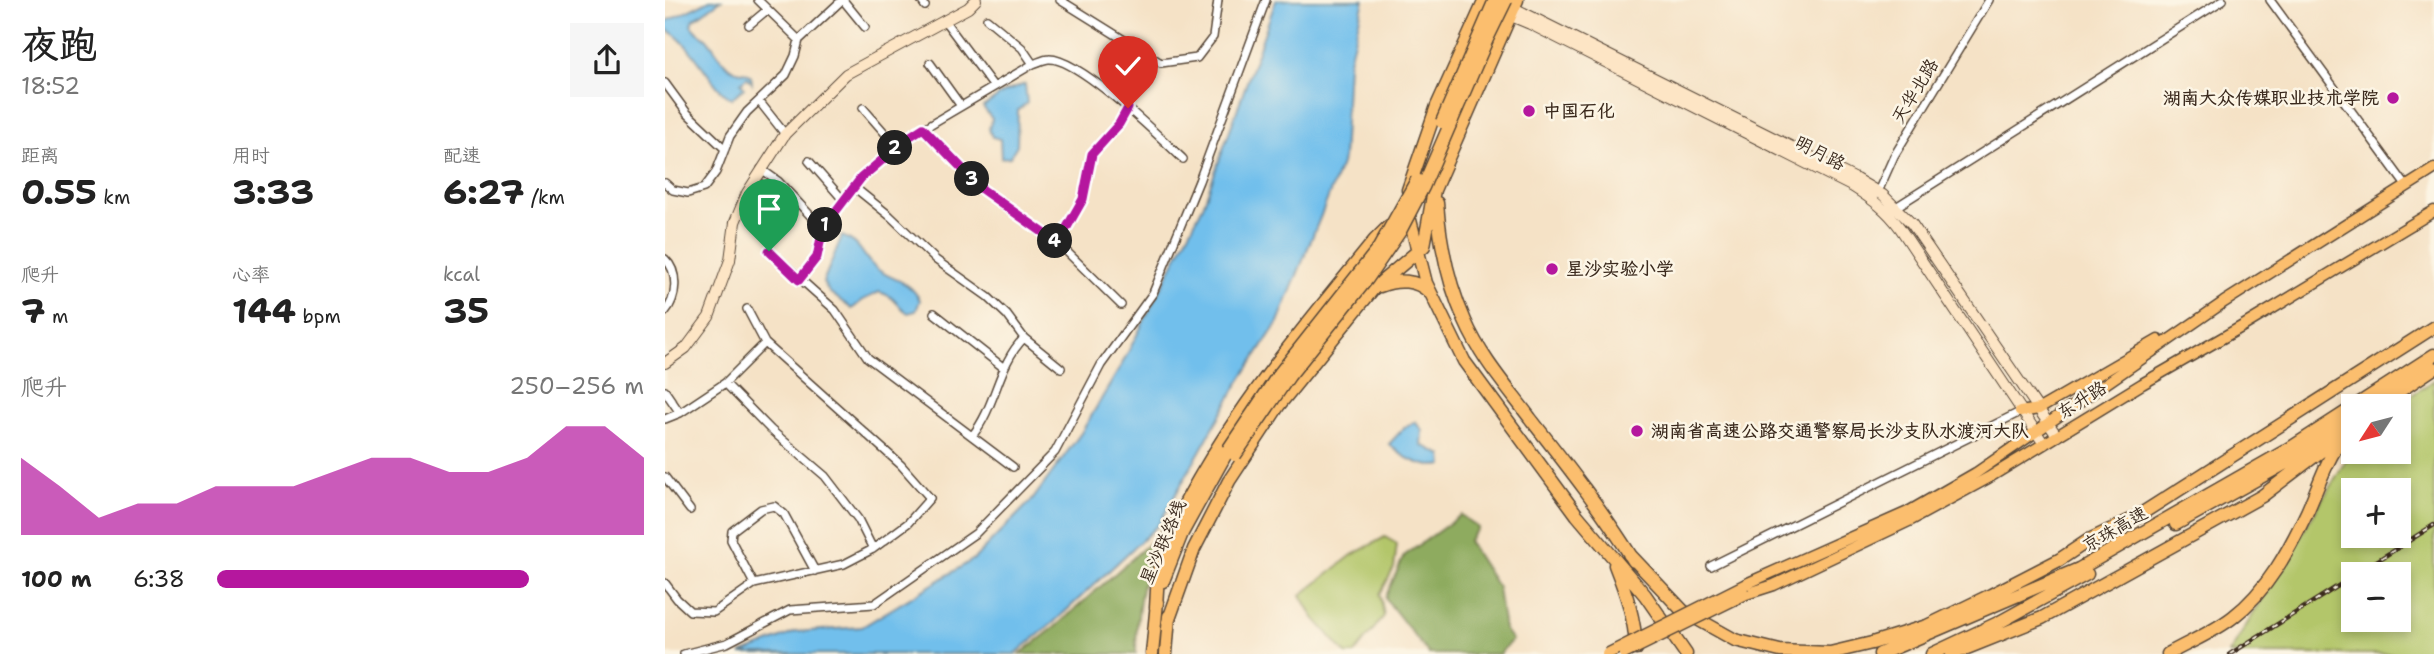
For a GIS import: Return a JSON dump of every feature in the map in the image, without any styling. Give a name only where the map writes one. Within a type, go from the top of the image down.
[{"type":"highway","points":[[1491,1],[1437,106],[1408,192],[1407,208],[1417,253],[1431,293],[1472,372],[1551,480],[1644,595],[1686,654]]},
{"type":"highway","points":[[1166,654],[1173,594],[1191,537],[1231,453],[1277,377],[1363,270],[1412,192],[1491,1]]},
{"type":"highway","points":[[1231,453],[1367,279],[1400,231],[1423,187],[1487,39],[1511,6]]},
{"type":"highway","points":[[1168,622],[1194,550],[1229,481],[1279,405],[1373,289],[1424,246],[1434,190],[1511,6]]},
{"type":"highway","points":[[1444,168],[1437,202],[1442,250],[1452,288],[1466,324],[1486,362],[1569,468],[1696,654]]},
{"type":"highway","points":[[1156,608],[1160,563],[1173,527],[1231,426],[1298,334],[1375,240],[1407,208]]},
{"type":"highway","points":[[1373,289],[1409,281],[1431,293]]},
{"type":"highway","points":[[1969,616],[1990,601],[2040,576],[2133,519],[2434,327]]},
{"type":"highway","name":"京珠高速","points":[[2375,394],[2434,355]]},
{"type":"highway","points":[[2396,394],[2434,370]]},
{"type":"highway","points":[[2401,394],[2434,370]]},
{"type":"highway","name":"京珠高速","points":[[1880,654],[2079,569],[2289,449],[2341,416]]},
{"type":"highway","name":"京珠高速","points":[[1932,654],[1998,623],[2341,433]]},
{"type":"highway","points":[[1952,654],[2042,618],[2262,496],[2341,435]]},
{"type":"highway","points":[[2168,654],[2231,618],[2253,600],[2269,580],[2295,537],[2329,462],[2341,444]]},
{"type":"highway","name":"星沙联络线","points":[[1152,654],[1156,608],[1163,581],[1182,533],[1231,453]]},
{"type":"highway","points":[[1958,642],[2113,578],[2295,458]]},
{"type":"highway","points":[[1629,554],[1683,611],[1735,640],[1780,651],[1831,653],[1927,626],[2059,560],[2089,540],[2133,519]]},
{"type":"highway","points":[[1609,552],[1628,598],[1635,627],[1636,654]]},
{"type":"main road","name":"东升路","points":[[2020,412],[2039,409],[2227,300],[2434,169]]},
{"type":"main road","name":"东升路","points":[[1624,654],[1746,589],[1774,585],[1909,521],[1988,478],[2434,211]]},
{"type":"main road","name":"东升路","points":[[1607,654],[1908,512],[1976,473],[2227,300]]},
{"type":"street","points":[[758,0],[799,40]]},
{"type":"street","points":[[665,183],[673,190],[688,193],[704,188],[716,172],[730,136],[747,112],[786,75],[795,57],[799,40],[842,0],[865,27]]},
{"type":"street","points":[[665,363],[686,348],[709,317],[730,260],[735,222],[747,193],[785,134],[846,74],[968,8],[976,0]]},
{"type":"street","points":[[1060,0],[1161,63],[1197,58],[1213,37],[1218,0]]},
{"type":"street","points":[[684,654],[727,643],[790,610],[874,604],[976,533],[1055,452],[1101,365],[1153,293],[1199,181],[1266,0]]},
{"type":"street","name":"天华北路","points":[[1876,197],[1894,156],[1989,0]]},
{"type":"street","points":[[1884,208],[1896,207],[2223,0]]},
{"type":"street","points":[[2270,0],[2407,187]]},
{"type":"street","name":"明月路","points":[[1491,1],[1511,6],[1853,187],[1896,207],[1912,224],[2057,436]]},
{"type":"street","points":[[749,25],[767,10]]},
{"type":"street","points":[[987,19],[1022,48],[1033,64]]},
{"type":"street","points":[[944,20],[994,87]]},
{"type":"street","points":[[799,280],[817,257],[823,228],[861,178],[923,128],[1033,64],[1049,59],[1076,69],[1128,108],[1184,159]]},
{"type":"street","points":[[930,63],[961,106]]},
{"type":"street","points":[[665,83],[687,113],[725,149]]},
{"type":"street","points":[[759,101],[785,134]]},
{"type":"street","points":[[863,108],[897,147]]},
{"type":"street","points":[[1058,243],[1083,199],[1092,154],[1119,124],[1128,108]]},
{"type":"street","points":[[923,128],[983,190],[1058,243],[1121,305]]},
{"type":"street","points":[[809,161],[844,201]]},
{"type":"street","points":[[761,169],[778,181],[823,228]]},
{"type":"street","points":[[854,187],[890,216],[936,260],[988,297],[1007,315],[1024,338],[1061,368]]},
{"type":"street","name":"明月路","points":[[1876,197],[2044,444]]},
{"type":"street","points":[[769,251],[835,310],[868,358],[1013,467]]},
{"type":"street","points":[[665,259],[669,263],[676,287],[671,306],[665,312]]},
{"type":"street","points":[[665,583],[690,611],[714,612],[754,584],[844,564],[873,549],[908,523],[930,498],[901,465],[765,343],[747,309]]},
{"type":"street","points":[[934,313],[1004,368]]},
{"type":"street","points":[[972,436],[981,425],[1013,349],[1024,338]]},
{"type":"street","points":[[665,419],[680,413],[725,383],[765,343]]},
{"type":"street","points":[[725,383],[771,430],[825,476],[858,519],[873,549]]},
{"type":"street","points":[[665,391],[680,413]]},
{"type":"street","points":[[1711,566],[2020,412]]},
{"type":"street","points":[[665,477],[690,510]]},
{"type":"street","points":[[754,584],[731,540],[732,531],[761,509],[774,506],[784,514],[815,571]]},
{"type":"green space","points":[[2434,380],[2434,654],[2229,654],[2344,464],[2411,464],[2411,396]]},
{"type":"green space","points":[[1461,515],[1478,528],[1468,541],[1498,588],[1504,629],[1512,640],[1499,654],[1429,654],[1385,598],[1404,556]]},
{"type":"green space","points":[[1385,537],[1397,544],[1394,568],[1380,594],[1384,616],[1354,654],[1346,654],[1314,618],[1301,595],[1352,555]]},
{"type":"green space","points":[[1155,538],[1141,595],[1136,654],[1020,654],[1055,627]]},
{"type":"water","points":[[710,0],[721,0],[693,20],[691,25],[707,39],[728,67],[752,78],[752,83],[747,77],[741,83],[744,88],[732,98],[718,88],[685,45],[665,29],[665,22]]},
{"type":"water","points":[[1276,0],[1364,0],[1348,65],[1343,159],[1278,322],[1236,387],[1159,524],[1053,623],[1015,654],[741,654],[796,632],[862,627],[974,559],[1033,499],[1081,433],[1121,366],[1203,206]]},
{"type":"water","points":[[1025,84],[1027,103],[1018,110],[1017,145],[1010,157],[1001,158],[1000,139],[992,137],[989,129],[992,119],[983,107],[1003,93]]},
{"type":"water","points":[[842,236],[855,244],[877,269],[911,288],[920,300],[916,311],[908,313],[892,298],[879,292],[852,309],[829,292],[823,282]]},
{"type":"water","points":[[1415,422],[1422,430],[1421,445],[1442,455],[1443,465],[1414,461],[1389,444],[1404,428]]},
{"type":"railway","points":[[2375,562],[2434,525]]},
{"type":"railway","points":[[2230,654],[2341,584]]},
{"type":"place","name":"湖南大众传媒职业技术学院","points":[[2393,98]]},
{"type":"place","name":"中国石化","points":[[1529,111]]},
{"type":"place","name":"星沙实验小学","points":[[1552,269]]},
{"type":"place","name":"湖南省高速公路交通警察局长沙支队水渡河大队","points":[[1637,431]]},
{"type":"route","points":[[769,251],[799,280],[817,257],[823,228],[861,178],[923,128],[983,190],[1058,243],[1083,199],[1092,154],[1109,137],[1128,108]]}]
